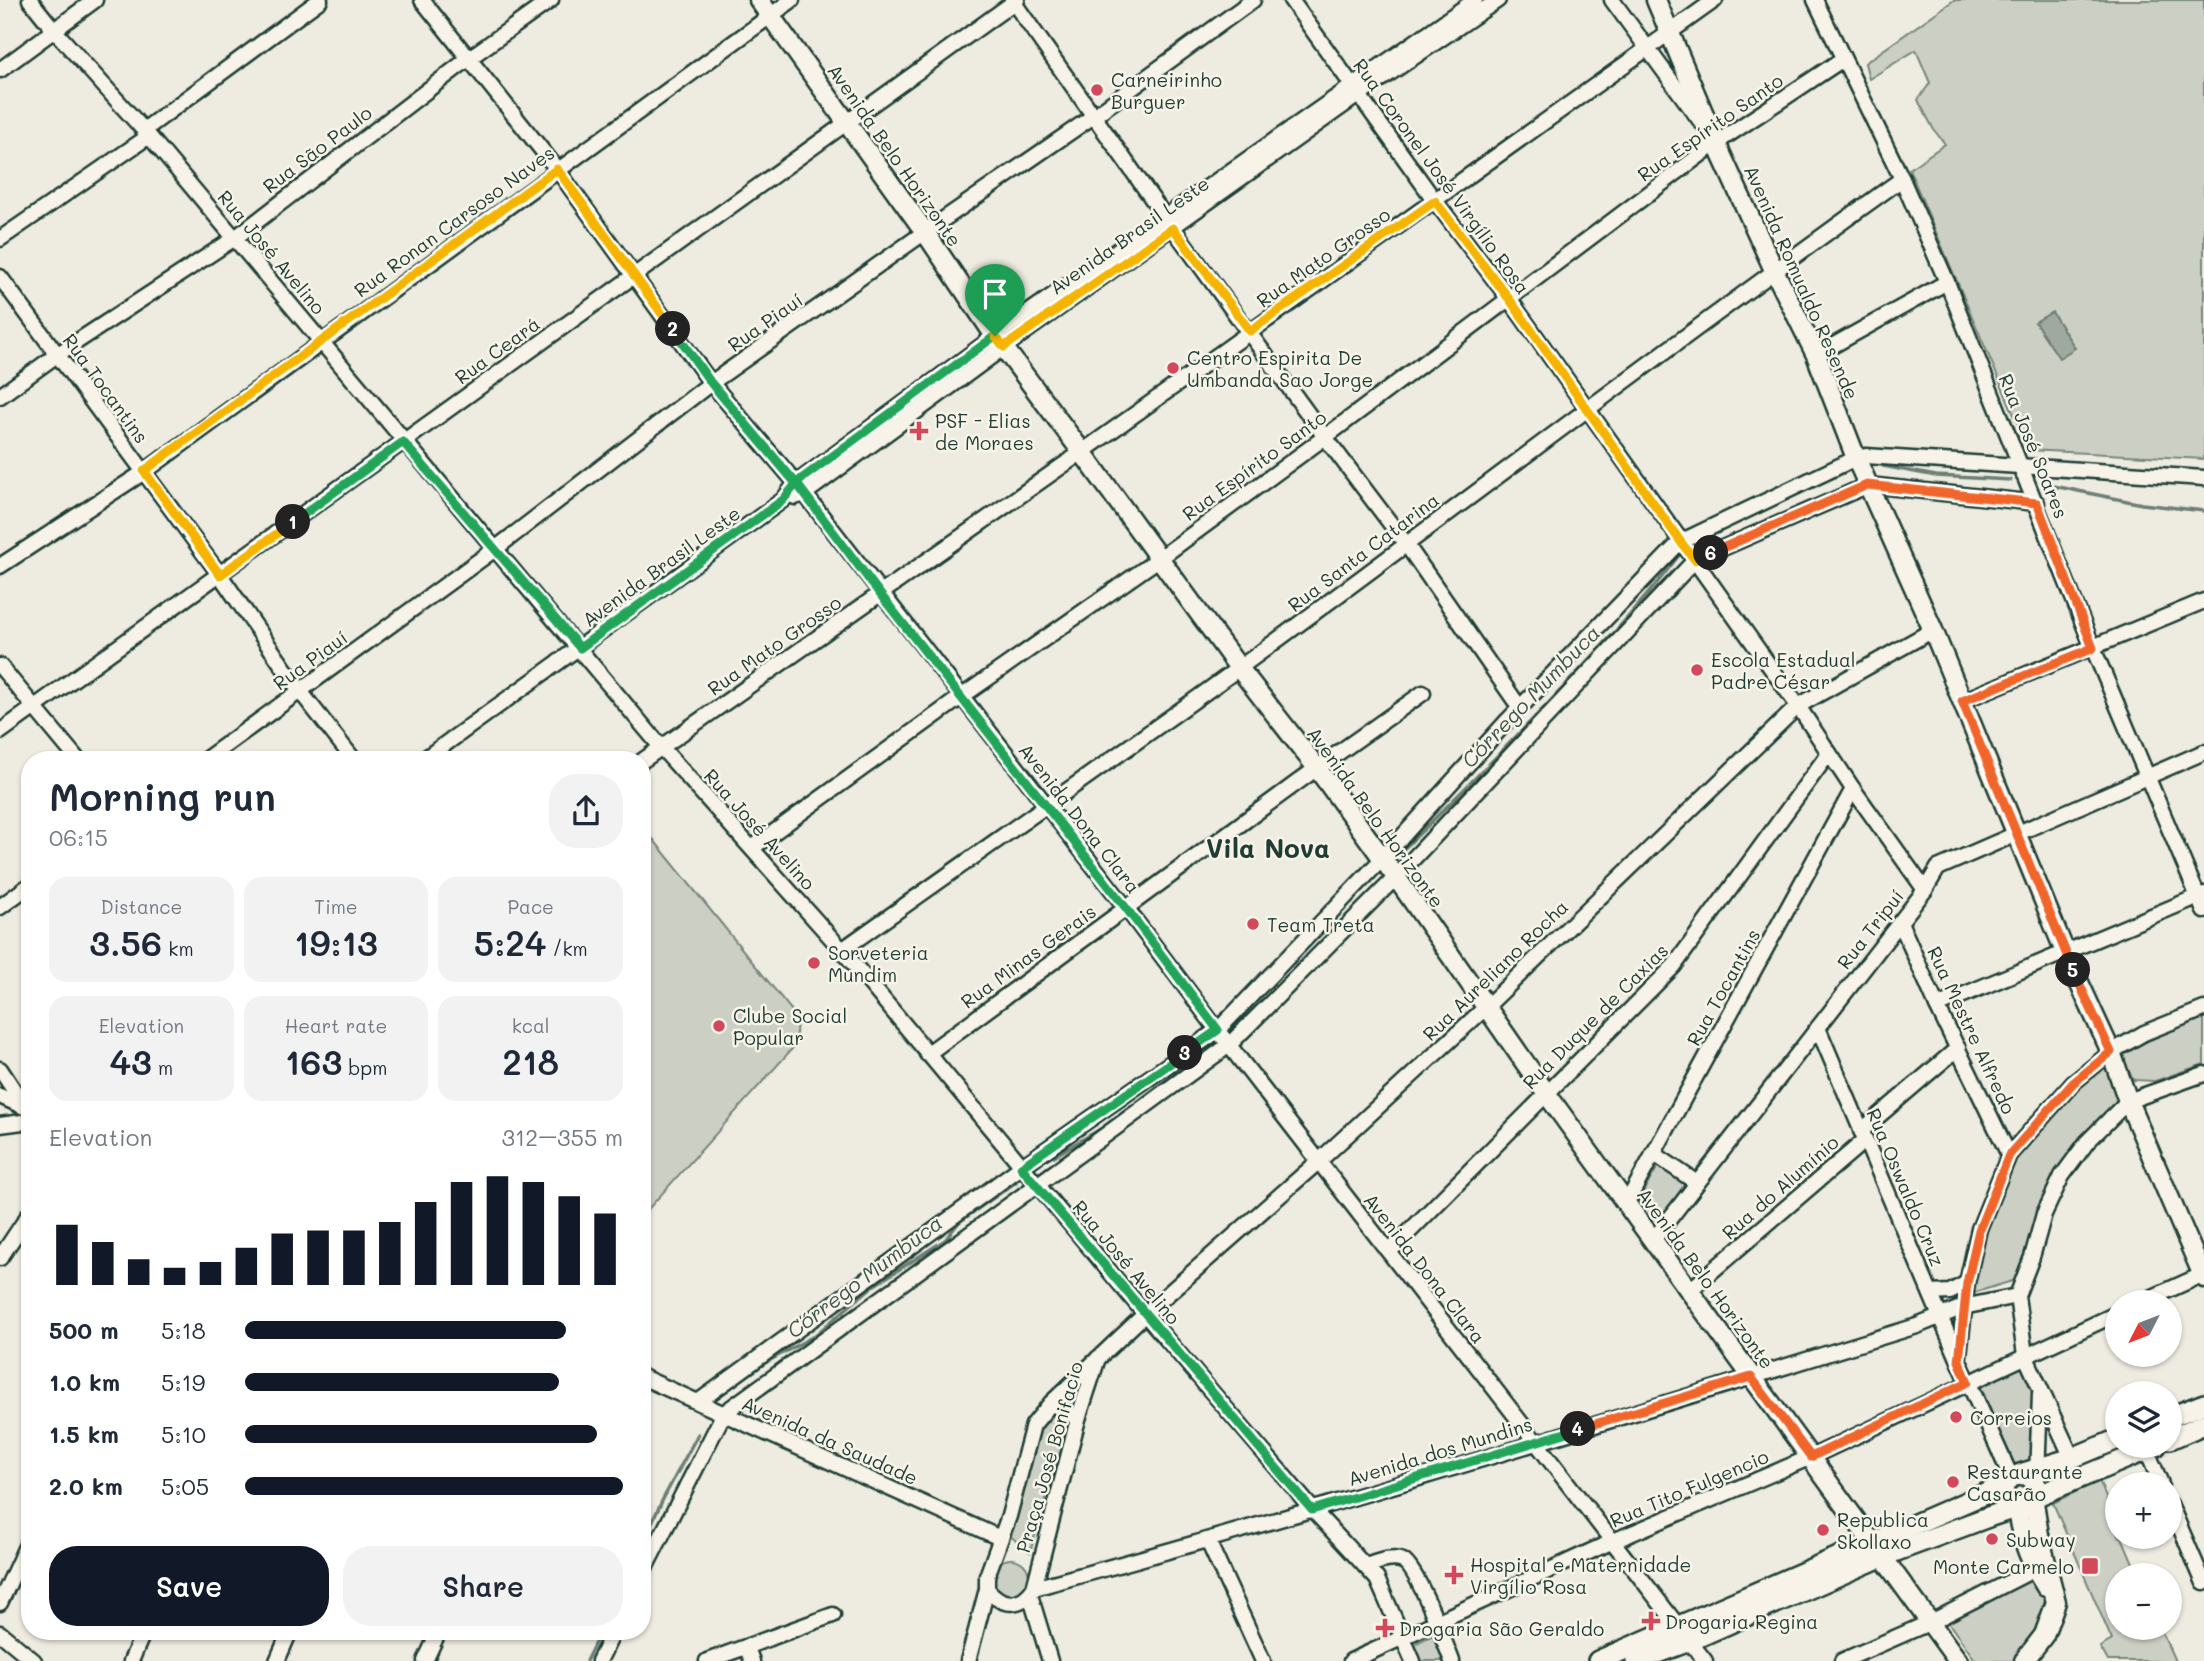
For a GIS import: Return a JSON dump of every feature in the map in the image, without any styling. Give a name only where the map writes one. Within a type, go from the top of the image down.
[{"type":"main road","points":[[2182,1413],[2204,1404]]},
{"type":"main road","points":[[2182,1434],[2204,1424]]},
{"type":"main road","points":[[2023,1489],[2072,1458],[2105,1444]]},
{"type":"main road","points":[[1636,1661],[1684,1634],[1878,1550],[2023,1489],[2116,1458]]},
{"type":"main road","points":[[1598,1661],[1684,1634]]},
{"type":"street","name":"Rua José Avelino","points":[[30,0],[146,133],[661,747],[842,950],[1145,1314],[1312,1510],[1377,1579],[1413,1661]]},
{"type":"street","points":[[0,70],[96,0]]},
{"type":"street","points":[[0,239],[146,133],[320,0]]},
{"type":"street","name":"Avenida Dona Clara","points":[[422,0],[557,169],[711,383],[800,489],[1126,908],[1704,1661]]},
{"type":"street","name":"Rua São Paulo","points":[[0,396],[58,354],[234,238],[468,59],[551,0]]},
{"type":"street","name":"Rua Ronan Carsoso Naves","points":[[0,566],[144,471],[322,342],[557,169],[764,7],[792,0]]},
{"type":"street","name":"Rua Piauí","points":[[217,751],[495,549],[711,383],[1095,115],[1253,0]]},
{"type":"street","name":"Rua Coronel José Virgílio Rosa","points":[[1291,0],[1435,201],[1510,300],[1925,890]]},
{"type":"street","name":"Avenida Brasil Leste","points":[[1461,18],[1475,0]]},
{"type":"street","name":"Avenida Brasil Leste","points":[[437,751],[999,342],[1461,18],[1498,0]]},
{"type":"street","points":[[1612,0],[1717,143]]},
{"type":"street","name":"Avenida Romualdo Resende","points":[[1656,0],[1774,270],[1816,355],[1867,485],[1933,630],[2065,953],[2111,1052],[2128,1101],[2203,1275]]},
{"type":"street","name":"Rua Mato Grosso","points":[[651,754],[1082,452],[1716,0]]},
{"type":"street","name":"Rua José Soares","points":[[1815,0],[1902,179],[1947,282],[2093,648],[2201,895],[2204,911]]},
{"type":"street","points":[[1014,1],[1169,223],[1250,331],[1325,438],[1406,544],[1520,708]]},
{"type":"street","name":"Rua Ceará","points":[[0,732],[1014,1]]},
{"type":"street","name":"Avenida Belo Horizonte","points":[[764,7],[925,232],[999,342],[1239,668],[1317,768],[1546,1093],[1958,1661]]},
{"type":"street","name":"Rua Espírito Santo","points":[[752,848],[1325,438],[1717,143],[1843,59]]},
{"type":"street","name":"Rua Santa Catarina","points":[[842,950],[1239,668],[1588,411],[1774,270],[1902,179]]},
{"type":"street","name":"Rua Tocantins","points":[[0,277],[220,575],[300,691],[347,751]]},
{"type":"street","points":[[1816,355],[1947,282]]},
{"type":"street","points":[[701,1404],[1021,1167],[1218,1030],[1382,859],[1520,708],[1681,542],[1856,458],[1866,456],[2204,478]]},
{"type":"street","points":[[651,1556],[722,1412],[1229,1045],[1396,877],[1695,560],[1867,485],[2037,503]]},
{"type":"street","points":[[1962,701],[2204,601]]},
{"type":"street","name":"Rua Aureliano Rocha","points":[[1098,1358],[1319,1161],[1485,1008],[1798,706],[1933,630]]},
{"type":"street","points":[[0,666],[71,751]]},
{"type":"street","name":"Rua Minas Gerais","points":[[927,1054],[1423,693]]},
{"type":"street","name":"Rua Tripuí","points":[[1653,1240],[1925,890],[1938,868],[2204,752]]},
{"type":"street","name":"Rua Duque de Caxias","points":[[1389,1252],[1674,966],[1829,753]]},
{"type":"street","name":"Rua Tocantins","points":[[1626,1204],[1853,789]]},
{"type":"street","points":[[0,907],[21,892]]},
{"type":"street","points":[[1937,1006],[2201,895]]},
{"type":"street","name":"Rua Mestre Alfredo","points":[[1900,922],[2009,1155]]},
{"type":"street","points":[[1959,1361],[1963,1307],[1979,1230],[2009,1155],[2073,1083],[2111,1052],[2144,1033],[2204,1009]]},
{"type":"street","name":"Rua Oswaldo Cruz","points":[[1818,1028],[1968,1382],[2023,1489]]},
{"type":"street","name":"Rua do Alumínio","points":[[1690,1290],[1958,1048]]},
{"type":"street","points":[[0,1069],[21,1099]]},
{"type":"street","points":[[2072,1458],[2025,1355],[2017,1296],[2044,1214],[2062,1176],[2087,1142],[2128,1101],[2204,1074]]},
{"type":"street","points":[[0,1096],[21,1105]]},
{"type":"street","points":[[0,1125],[21,1122]]},
{"type":"street","points":[[1653,1153],[1697,1183]]},
{"type":"street","points":[[0,1258],[21,1226]]},
{"type":"street","points":[[2169,1290],[2203,1275]]},
{"type":"street","points":[[1931,1293],[1950,1292],[1967,1283]]},
{"type":"street","name":"Avenida dos Mundins","points":[[1032,1592],[1751,1377],[1917,1326],[1963,1307],[2017,1296]]},
{"type":"street","name":"Rua Tito Fulgencio","points":[[1351,1661],[1611,1542],[1811,1457],[2105,1319]]},
{"type":"street","name":"Praça José Bonifacio","points":[[968,1661],[987,1589],[987,1576],[1009,1516],[1033,1425],[1051,1403],[1098,1358]]},
{"type":"street","name":"Praça José Bonifacio","points":[[1032,1592],[1078,1419],[1098,1358]]},
{"type":"street","name":"Avenida da Saudade","points":[[651,1381],[1000,1538]]},
{"type":"street","points":[[2040,1392],[2023,1489],[2020,1527],[2035,1569],[2056,1602]]},
{"type":"street","points":[[1051,1403],[1078,1419]]},
{"type":"street","points":[[2023,1489],[2039,1535],[2056,1602],[2044,1635],[2024,1661]]},
{"type":"street","points":[[2182,1532],[2204,1583]]},
{"type":"street","points":[[1208,1541],[1263,1661]]},
{"type":"street","points":[[0,1603],[21,1558]]},
{"type":"street","points":[[1365,1566],[1391,1559],[1408,1565],[1437,1623],[1452,1661]]},
{"type":"street","points":[[1842,1661],[1930,1622],[2035,1569]]},
{"type":"street","points":[[987,1589],[1000,1601],[1009,1603],[1021,1601],[1032,1592],[1050,1661]]},
{"type":"street","points":[[708,1661],[749,1654],[832,1615]]},
{"type":"street","points":[[0,1633],[34,1661]]},
{"type":"street","points":[[131,1661],[140,1640]]},
{"type":"street","points":[[277,1661],[286,1640]]},
{"type":"street","points":[[425,1661],[435,1640]]},
{"type":"street","points":[[599,1661],[610,1640]]},
{"type":"shaded area","points":[[1954,0],[2204,0],[2204,459],[2029,450],[1909,169],[1945,144],[1918,100],[1930,83],[1916,50],[1869,79],[1865,63]]},
{"type":"shaded area","points":[[2052,312],[2075,348],[2059,358],[2035,322]]},
{"type":"shaded area","name":"Clube Social Popular","points":[[653,839],[797,1017],[796,1035],[800,1040],[651,1206]]},
{"type":"shaded area","points":[[2204,1016],[2204,1064],[2155,1081],[2134,1080],[2126,1067],[2123,1052]]},
{"type":"shaded area","points":[[2101,1066],[2106,1066],[2118,1100],[2078,1143],[2053,1178],[2038,1212],[2019,1279],[1973,1293],[1988,1221],[2007,1174],[2033,1131],[2048,1113]]},
{"type":"shaded area","points":[[1659,1165],[1686,1182],[1655,1229],[1635,1205]]},
{"type":"shaded area","points":[[2025,1365],[2035,1391],[2033,1464],[2015,1471],[1980,1384]]},
{"type":"shaded area","points":[[1057,1411],[1070,1420],[1030,1552],[1010,1536],[1039,1431]]},
{"type":"shaded area","points":[[2099,1480],[2105,1495],[2105,1549],[2127,1549],[2133,1563],[2105,1563],[2105,1624],[2053,1503]]},
{"type":"shaded area","points":[[1011,1559],[1024,1564],[1029,1577],[1024,1590],[1011,1595],[998,1590],[993,1577],[998,1564]]},
{"type":"shaded area","points":[[2033,1576],[2049,1604],[2040,1628],[2017,1661],[1976,1661],[1948,1622]]},
{"type":"shaded area","points":[[1437,1633],[1448,1661],[1415,1661],[1408,1647]]},
{"type":"shaded area","points":[[2112,1640],[2165,1640],[2175,1661],[2108,1661],[2100,1647]]},
{"type":"waterway","name":"Córrego Mumbuca","points":[[1883,466],[1936,476],[2011,480]]},
{"type":"waterway","name":"Córrego Mumbuca","points":[[1774,505],[1852,469]]},
{"type":"waterway","name":"Córrego Mumbuca","points":[[2049,485],[2142,504],[2204,511]]},
{"type":"waterway","name":"Córrego Mumbuca","points":[[1397,855],[1574,676],[1629,616],[1680,554]]},
{"type":"waterway","name":"Córrego Mumbuca","points":[[1054,1156],[1111,1123],[1219,1038]]},
{"type":"waterway","name":"Córrego Mumbuca","points":[[754,1369],[814,1336],[873,1286],[945,1240],[959,1222],[1016,1182]]},
{"type":"waterway","name":"Córrego Mumbuca","points":[[651,1524],[698,1434]]},
{"type":"waterway","name":"Córrego Mumbuca","points":[[586,1661],[596,1640]]},
{"type":"place","name":"Carneirinho Burguer","points":[[1097,90]]},
{"type":"place","name":"Centro Espirita De Umbanda Sao Jorge","points":[[1173,368]]},
{"type":"place","name":"PSF - Elias de Moraes","points":[[919,431]]},
{"type":"place","name":"Escola Estadual Padre César","points":[[1697,670]]},
{"type":"place","name":"Team Treta","points":[[1253,924]]},
{"type":"place","name":"Sorveteria Mundim","points":[[814,963]]},
{"type":"place","name":"Clube Social Popular","points":[[719,1026]]},
{"type":"place","name":"Correios","points":[[1956,1417]]},
{"type":"place","name":"Restaurante Casarão","points":[[1953,1482]]},
{"type":"place","name":"Republica Skollaxo","points":[[1823,1530]]},
{"type":"place","name":"Subway","points":[[1992,1539]]},
{"type":"place","name":"Monte Carmelo","points":[[2090,1566]]},
{"type":"place","name":"Hospital e Maternidade Virgílio Rosa","points":[[1454,1575]]},
{"type":"place","name":"Drogaria Regina","points":[[1651,1621]]},
{"type":"place","name":"Drogaria São Geraldo","points":[[1385,1628]]},
{"type":"district","name":"Vila Nova","points":[[1268,848]]},
{"type":"route","points":[[995,336],[804,477],[796,484],[783,500],[580,648],[403,442],[220,575],[144,471],[557,169],[711,383],[754,433],[796,484],[800,488],[1218,1030],[1021,1167],[1312,1510],[1751,1377],[1811,1457],[1968,1382],[1959,1361],[1967,1283],[1979,1230],[2009,1155],[2073,1083],[2111,1052],[2065,953],[1962,701],[2093,648],[2037,503],[1867,485],[1695,560],[1510,300],[1435,201],[1250,331],[1173,228],[1004,347],[995,336]]}]
